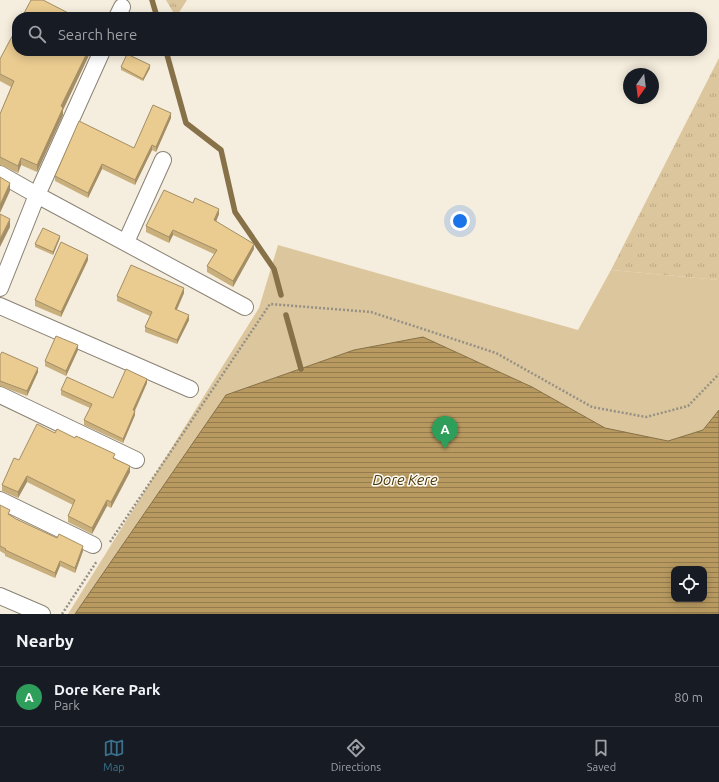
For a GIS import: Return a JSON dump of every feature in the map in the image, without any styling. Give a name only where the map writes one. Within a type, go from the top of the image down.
[{"type":"street","points":[[0,288],[37,195],[100,56]]},
{"type":"street","points":[[126,242],[163,160]]},
{"type":"street","points":[[0,174],[246,307]]},
{"type":"street","points":[[0,306],[190,389]]},
{"type":"street","points":[[0,395],[136,460]]},
{"type":"street","points":[[0,500],[100,550]]},
{"type":"street","points":[[0,596],[42,614]]},
{"type":"path","points":[[62,614],[100,550],[270,304],[371,312],[496,352],[592,407],[646,417],[688,406],[719,374]]},
{"type":"green space","points":[[166,0],[187,0],[179,12],[173,12]]},
{"type":"green space","points":[[719,58],[719,280],[611,270]]},
{"type":"green space","name":"Dore Kere","points":[[278,245],[578,330],[611,270],[719,280],[719,614],[68,614],[259,308]]},
{"type":"water","name":"Dore Kere","points":[[423,337],[532,387],[605,428],[668,441],[703,430],[719,410],[719,614],[75,614],[226,395],[354,350]]},
{"type":"building","points":[[31,0],[43,0],[66,12],[25,12]]},
{"type":"building","points":[[12,36],[12,56],[86,56],[61,106],[63,108],[37,165],[21,158],[18,166],[0,157],[0,114],[14,81],[0,74],[0,59]]},
{"type":"building","points":[[126,56],[131,56],[150,65],[143,79],[121,67]]},
{"type":"building","points":[[153,105],[171,113],[156,147],[152,145],[135,180],[102,164],[88,193],[55,176],[79,121],[134,148]]},
{"type":"building","points":[[0,177],[10,183],[0,205]]},
{"type":"building","points":[[164,190],[193,203],[195,198],[219,209],[214,220],[254,244],[233,281],[207,266],[217,250],[173,230],[169,237],[146,226]]},
{"type":"building","points":[[0,214],[10,219],[0,239]]},
{"type":"building","points":[[43,228],[60,236],[53,252],[35,244]]},
{"type":"building","points":[[61,242],[88,255],[61,312],[35,300]]},
{"type":"building","points":[[131,265],[184,288],[175,309],[189,315],[177,340],[145,327],[152,312],[117,296]]},
{"type":"building","points":[[56,336],[78,345],[66,371],[45,361]]},
{"type":"building","points":[[2,352],[38,368],[27,391],[0,381],[0,355]]},
{"type":"building","points":[[126,369],[147,379],[133,410],[135,411],[123,439],[84,420],[92,404],[61,390],[67,377],[113,398]]},
{"type":"building","points":[[37,424],[55,433],[57,429],[75,438],[76,436],[115,454],[113,458],[130,466],[111,502],[107,500],[92,528],[68,516],[75,500],[27,476],[18,492],[2,485],[14,458],[19,460]]},
{"type":"building","points":[[0,505],[10,510],[8,514],[16,519],[57,538],[59,534],[83,546],[75,568],[60,561],[55,573],[5,550],[6,549],[0,546]]},
{"type":"waterway","points":[[152,0],[156,12]]},
{"type":"waterway","points":[[167,56],[186,123],[221,150],[235,212],[274,269],[281,295]]},
{"type":"waterway","points":[[286,315],[301,369]]},
{"type":"place","name":"Dore Kere Park","points":[[445,449]]}]
